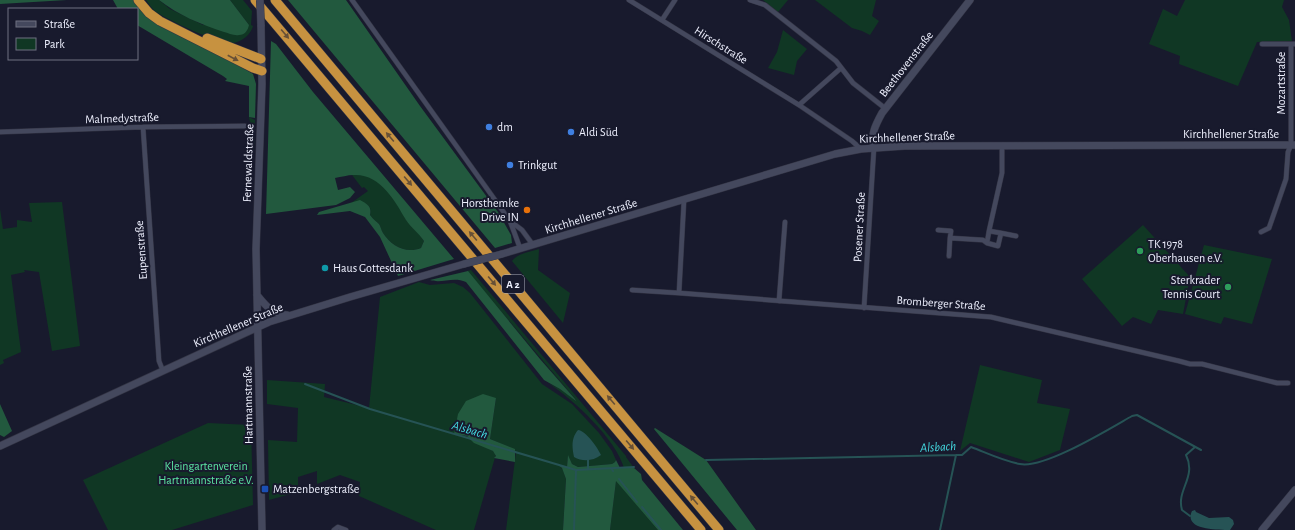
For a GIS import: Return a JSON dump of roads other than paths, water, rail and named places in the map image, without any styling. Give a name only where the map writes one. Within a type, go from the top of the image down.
[{"type":"highway","points":[[138,0],[149,13],[164,23],[253,68],[262,71]]},
{"type":"highway","points":[[143,0],[153,11],[171,22],[230,48],[261,59]]},
{"type":"highway","points":[[247,0],[248,2],[258,2]]},
{"type":"highway","name":"A 2","points":[[275,0],[719,530]]},
{"type":"highway","name":"A 2","points":[[258,2],[701,530]]},
{"type":"main road","name":"Beethovenstraße","points":[[874,147],[872,139],[873,133],[880,117],[970,0]]},
{"type":"main road","name":"Fernewaldstraße","points":[[258,2],[261,25],[262,71],[257,219],[258,327]]},
{"type":"main road","name":"Kirchhellener Straße","points":[[0,446],[258,327],[289,315],[533,245],[835,154],[874,147],[1293,145]]},
{"type":"main road","points":[[257,295],[273,312],[289,315]]},
{"type":"main road","name":"Hartmannstraße","points":[[258,327],[262,530]]},
{"type":"main road","points":[[1262,530],[1295,490]]},
{"type":"street","name":"Kirchhellener Straße","points":[[352,0],[510,222],[520,248]]},
{"type":"street","points":[[662,20],[675,0]]},
{"type":"street","points":[[750,0],[765,5],[836,61],[853,83],[886,109]]},
{"type":"street","name":"Hirschstraße","points":[[632,1],[799,105],[852,141],[861,149]]},
{"type":"street","points":[[1262,44],[1293,44]]},
{"type":"street","name":"Mozartstraße","points":[[1261,232],[1269,228],[1286,179],[1288,152],[1293,145],[1293,44]]},
{"type":"street","points":[[799,105],[841,68]]},
{"type":"street","name":"Malmedystraße","points":[[0,132],[143,127],[245,126]]},
{"type":"street","name":"Eupenstraße","points":[[143,127],[159,361],[163,371]]},
{"type":"street","points":[[988,243],[989,231],[1002,173],[1002,146]]},
{"type":"street","name":"Posener Straße","points":[[864,308],[874,147]]},
{"type":"street","points":[[679,293],[684,200]]},
{"type":"street","name":"Kirchhellener Straße","points":[[510,222],[522,230],[533,245]]},
{"type":"street","points":[[779,301],[785,222]]},
{"type":"street","points":[[938,230],[951,231],[949,256]]},
{"type":"street","points":[[989,231],[1016,236]]},
{"type":"street","points":[[950,238],[984,240],[998,246],[1001,233]]},
{"type":"street","name":"Bromberger Straße","points":[[632,290],[991,317],[1190,364],[1202,364],[1277,383],[1288,383]]},
{"type":"street","points":[[334,530],[338,527],[346,530]]},
{"type":"waterway","name":"Alsbach","points":[[305,384],[370,409],[576,470],[634,467]]},
{"type":"waterway","name":"Alsbach","points":[[706,460],[962,455],[971,447],[1007,461],[1020,464],[1031,464],[1076,447],[1132,416],[1137,415],[1201,450]]},
{"type":"waterway","name":"Alsbach","points":[[1190,516],[1182,510],[1181,503],[1189,470],[1189,463],[1186,455],[1195,447]]},
{"type":"waterway","points":[[940,530],[956,455]]},
{"type":"waterway","points":[[588,460],[588,469]]},
{"type":"waterway","points":[[574,530],[576,470]]},
{"type":"waterway","points":[[619,479],[637,502]]},
{"type":"waterway","points":[[642,507],[661,530]]},
{"type":"place","name":"dm","points":[[489,127]]},
{"type":"place","name":"Aldi Süd","points":[[571,132]]},
{"type":"place","name":"Trinkgut","points":[[510,165]]},
{"type":"place","name":"Horsthemke Drive IN","points":[[527,210]]},
{"type":"place","name":"TK 1978 Oberhausen e.V.","points":[[1140,251]]},
{"type":"place","name":"Haus Gottesdank","points":[[325,268]]},
{"type":"place","name":"Sterkrader Tennis Court","points":[[1228,287]]},
{"type":"place","name":"Matzenbergstraße","points":[[265,489]]},
{"type":"park label","name":"Kleingartenverein Hartmannstraße e.V.","points":[[206,473]]}]
